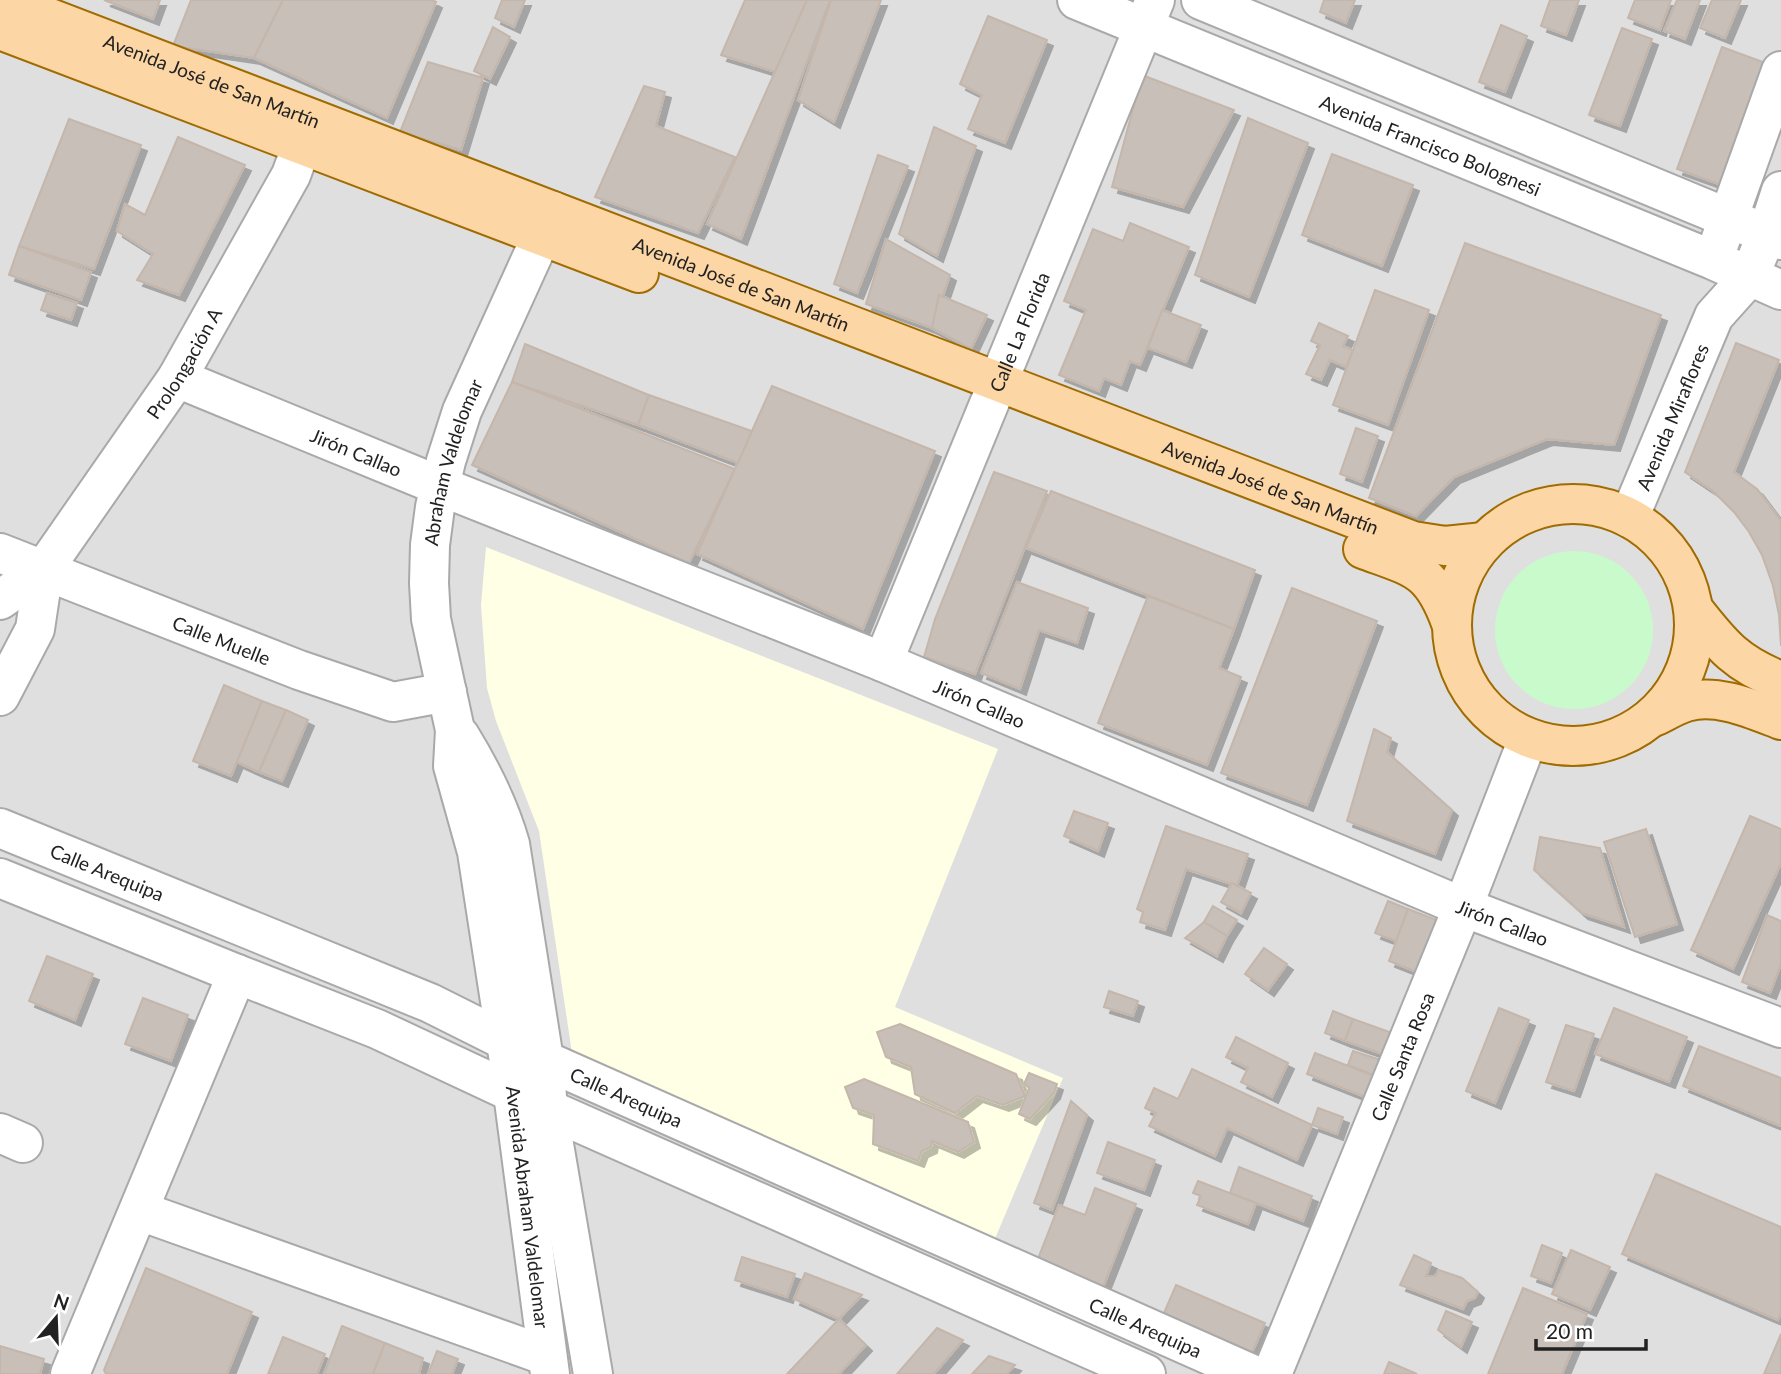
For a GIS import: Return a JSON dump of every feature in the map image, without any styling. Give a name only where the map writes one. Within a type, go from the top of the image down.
[{"type":"main road","name":"Avenida José de San Martín","points":[[3,0],[547,223],[993,394],[1402,564],[1421,573],[1433,584],[1443,600],[1451,623]]},
{"type":"main road","name":"Avenida José de San Martín","points":[[0,30],[302,145],[547,223]]},
{"type":"main road","name":"Avenida José de San Martín","points":[[993,394],[1413,541],[1445,546],[1484,542]]},
{"type":"main road","points":[[1656,716],[1680,685],[1694,649],[1694,610],[1690,590],[1673,556],[1646,528],[1605,508],[1579,504],[1552,506],[1527,513],[1504,525],[1484,542],[1461,579],[1454,600],[1451,623],[1458,663],[1473,695],[1497,721],[1528,739],[1561,747],[1595,745],[1628,735],[1656,716],[1688,701],[1719,700],[1781,720]]},
{"type":"main road","points":[[1694,610],[1730,653],[1757,671],[1781,681]]},
{"type":"street","name":"Avenida Francisco Bolognesi","points":[[1077,0],[1149,14],[1765,283]]},
{"type":"street","points":[[1201,0],[1774,237]]},
{"type":"street","name":"Calle La Florida","points":[[883,662],[1149,14]]},
{"type":"street","name":"Avenida Miraflores","points":[[1629,518],[1714,316],[1713,260],[1781,71]]},
{"type":"street","name":"Prolongación A","points":[[0,600],[44,569],[177,378],[291,174],[302,145]]},
{"type":"street","name":"Avenida Miraflores","points":[[1714,316],[1765,283],[1781,191]]},
{"type":"street","name":"Abraham Valdelomar","points":[[506,1040],[477,852],[453,766],[455,730],[431,619],[430,545],[440,486],[462,411],[547,223]]},
{"type":"street","name":"Jirón Callao","points":[[177,378],[883,662],[1463,907],[1781,1028]]},
{"type":"street","name":"Calle Muelle","points":[[0,553],[299,670],[393,702],[447,692]]},
{"type":"street","name":"Prolongación A","points":[[0,696],[35,629],[44,569]]},
{"type":"street","name":"Abraham Valdelomar","points":[[455,730],[476,762],[503,821],[510,845],[544,1060]]},
{"type":"street","name":"Calle Santa Rosa","points":[[1272,1374],[1463,907],[1528,739]]},
{"type":"street","name":"Calle Arequipa","points":[[0,828],[430,1003],[544,1060],[1252,1374]]},
{"type":"street","points":[[0,878],[377,1028],[548,1109],[1146,1374]]},
{"type":"street","points":[[70,1374],[237,974]]},
{"type":"street","name":"Avenida Abraham Valdelomar","points":[[506,1040],[548,1365]]},
{"type":"street","name":"Avenida Abraham Valdelomar","points":[[544,1060],[548,1109],[593,1374]]},
{"type":"street","points":[[140,1210],[548,1365]]},
{"type":"shaded area","points":[[0,0],[1781,0],[1781,1374],[0,1374]]},
{"type":"shaded area","points":[[486,547],[998,749],[895,1007],[1063,1078],[994,1241],[573,1060],[539,831],[496,721],[487,688],[481,605]]},
{"type":"green space","points":[[1574,551],[1604,557],[1630,574],[1647,600],[1653,630],[1647,660],[1630,686],[1604,703],[1574,709],[1544,703],[1518,686],[1501,660],[1495,630],[1501,600],[1518,574],[1544,557]]},
{"type":"building","points":[[104,0],[160,0],[153,19]]},
{"type":"building","points":[[191,0],[283,0],[254,58],[173,46]]},
{"type":"building","points":[[283,0],[436,2],[387,118],[254,58]]},
{"type":"building","points":[[502,0],[525,0],[514,27],[495,18]]},
{"type":"building","points":[[745,0],[807,0],[776,72],[721,55]]},
{"type":"building","points":[[807,0],[830,0],[741,239],[707,224]]},
{"type":"building","points":[[831,0],[881,0],[834,122],[798,100]]},
{"type":"building","points":[[1324,0],[1355,0],[1346,23],[1320,12]]},
{"type":"building","points":[[1550,0],[1579,0],[1566,35],[1541,26]]},
{"type":"building","points":[[1635,0],[1671,0],[1660,30],[1628,18]]},
{"type":"building","points":[[1677,0],[1700,0],[1685,39],[1664,31]]},
{"type":"building","points":[[1712,0],[1741,0],[1725,38],[1700,28]]},
{"type":"building","points":[[988,16],[1047,40],[1005,143],[968,129],[982,95],[960,84]]},
{"type":"building","points":[[1501,25],[1527,36],[1505,92],[1479,82]]},
{"type":"building","points":[[493,27],[510,37],[490,79],[474,71]]},
{"type":"building","points":[[1622,28],[1652,39],[1620,126],[1589,115]]},
{"type":"building","points":[[1722,47],[1763,62],[1719,184],[1677,169]]},
{"type":"building","points":[[428,62],[483,78],[461,150],[400,132]]},
{"type":"building","points":[[1142,75],[1234,110],[1183,207],[1112,187]]},
{"type":"building","points":[[644,86],[665,92],[656,126],[735,157],[698,233],[595,197]]},
{"type":"building","points":[[1248,118],[1308,143],[1249,297],[1195,275]]},
{"type":"building","points":[[69,119],[141,145],[94,269],[19,246]]},
{"type":"building","points":[[934,127],[976,146],[937,256],[899,234]]},
{"type":"building","points":[[178,137],[245,165],[179,295],[137,280],[153,254],[117,231],[125,204],[145,215]]},
{"type":"building","points":[[1332,154],[1413,185],[1382,266],[1302,235]]},
{"type":"building","points":[[878,155],[908,166],[857,293],[834,284]]},
{"type":"building","points":[[1130,223],[1189,247],[1140,365],[1130,361],[1121,385],[1104,378],[1099,391],[1059,375],[1086,310],[1064,301],[1093,229],[1123,241]]},
{"type":"building","points":[[886,239],[950,275],[932,328],[866,304]]},
{"type":"building","points":[[1465,243],[1661,315],[1614,445],[1547,439],[1454,477],[1416,516],[1369,498]]},
{"type":"building","points":[[19,246],[91,272],[81,300],[9,275]]},
{"type":"building","points":[[1375,290],[1429,310],[1388,425],[1333,405]]},
{"type":"building","points":[[47,293],[77,303],[71,320],[41,310]]},
{"type":"building","points":[[939,295],[987,315],[971,349],[932,328]]},
{"type":"building","points":[[1162,310],[1201,325],[1186,362],[1148,348]]},
{"type":"building","points":[[1319,323],[1348,336],[1343,346],[1353,350],[1346,367],[1330,360],[1321,380],[1306,374],[1320,345],[1311,341]]},
{"type":"building","points":[[1736,343],[1779,360],[1734,472],[1757,489],[1781,521],[1781,646],[1779,615],[1773,586],[1762,555],[1734,512],[1713,491],[1685,472]]},
{"type":"building","points":[[525,344],[649,395],[638,425],[512,382]]},
{"type":"building","points":[[512,382],[735,469],[689,563],[472,465]]},
{"type":"building","points":[[772,386],[935,451],[863,629],[697,554]]},
{"type":"building","points":[[649,395],[752,431],[738,463],[638,425]]},
{"type":"building","points":[[1356,428],[1378,436],[1362,482],[1340,474]]},
{"type":"building","points":[[994,472],[1047,491],[975,674],[924,657],[935,619]]},
{"type":"building","points":[[1051,491],[1255,570],[1234,629],[1026,548]]},
{"type":"building","points":[[1017,582],[1088,608],[1077,643],[1039,630],[1020,689],[981,673]]},
{"type":"building","points":[[1292,588],[1377,621],[1307,805],[1221,773]]},
{"type":"building","points":[[1148,596],[1234,629],[1219,668],[1241,677],[1207,765],[1098,723]]},
{"type":"building","points":[[224,685],[262,701],[231,776],[193,761]]},
{"type":"building","points":[[262,701],[286,710],[259,772],[237,762]]},
{"type":"building","points":[[286,710],[308,720],[282,781],[259,772]]},
{"type":"building","points":[[1374,729],[1391,738],[1387,752],[1452,810],[1435,854],[1347,821]]},
{"type":"building","points":[[1074,811],[1108,823],[1098,851],[1064,836]]},
{"type":"building","points":[[1750,816],[1781,829],[1781,863],[1733,969],[1691,950]]},
{"type":"building","points":[[1166,826],[1248,854],[1237,886],[1186,869],[1165,930],[1140,922],[1143,912],[1137,909]]},
{"type":"building","points":[[1646,829],[1677,924],[1635,937],[1604,842]]},
{"type":"building","points":[[1540,837],[1600,848],[1624,927],[1582,913],[1534,870]]},
{"type":"building","points":[[1232,883],[1251,893],[1241,913],[1221,902]]},
{"type":"building","points":[[1388,901],[1408,909],[1396,941],[1375,933]]},
{"type":"building","points":[[1213,906],[1237,920],[1227,936],[1204,922]]},
{"type":"building","points":[[1408,909],[1442,922],[1422,974],[1389,961]]},
{"type":"building","points":[[1767,915],[1781,921],[1781,964],[1770,993],[1742,982]]},
{"type":"building","points":[[1204,922],[1227,936],[1217,956],[1185,938]]},
{"type":"building","points":[[1264,948],[1287,964],[1268,990],[1245,974]]},
{"type":"building","points":[[47,956],[93,974],[75,1020],[29,1001]]},
{"type":"building","points":[[1109,991],[1138,1001],[1133,1016],[1104,1007]]},
{"type":"building","points":[[143,998],[188,1015],[171,1061],[125,1044]]},
{"type":"building","points":[[1499,1008],[1529,1020],[1495,1103],[1466,1091]]},
{"type":"building","points":[[1614,1008],[1687,1037],[1669,1082],[1595,1054]]},
{"type":"building","points":[[1333,1011],[1353,1019],[1345,1041],[1325,1033]]},
{"type":"building","points":[[1353,1019],[1398,1035],[1391,1057],[1345,1041]]},
{"type":"building","points":[[900,1024],[1016,1074],[1025,1096],[1003,1105],[977,1096],[955,1113],[915,1094],[911,1067],[886,1057],[877,1032]]},
{"type":"building","points":[[1566,1025],[1594,1034],[1574,1091],[1546,1082]]},
{"type":"building","points":[[1236,1037],[1288,1063],[1272,1097],[1241,1082],[1248,1068],[1226,1057]]},
{"type":"building","points":[[1699,1046],[1781,1078],[1781,1126],[1683,1086]]},
{"type":"building","points":[[1353,1051],[1387,1062],[1381,1078],[1348,1065]]},
{"type":"building","points":[[1315,1053],[1387,1081],[1378,1102],[1307,1074]]},
{"type":"building","points":[[1192,1069],[1312,1125],[1297,1160],[1227,1128],[1215,1156],[1149,1126],[1156,1113],[1145,1108],[1154,1088],[1178,1099]]},
{"type":"building","points":[[1029,1073],[1057,1084],[1054,1093],[1030,1119],[1019,1114],[1029,1088],[1024,1084]]},
{"type":"building","points":[[864,1079],[968,1122],[974,1142],[958,1152],[932,1141],[931,1147],[922,1151],[918,1161],[873,1144],[874,1115],[853,1108],[845,1087]]},
{"type":"building","points":[[1071,1101],[1087,1115],[1052,1210],[1034,1203]]},
{"type":"building","points":[[1318,1108],[1343,1117],[1337,1134],[1312,1125]]},
{"type":"building","points":[[1108,1142],[1155,1160],[1144,1190],[1097,1173]]},
{"type":"building","points":[[1239,1167],[1312,1196],[1303,1221],[1230,1193]]},
{"type":"building","points":[[1656,1174],[1781,1227],[1781,1312],[1778,1320],[1622,1254]]},
{"type":"building","points":[[1198,1181],[1256,1203],[1248,1224],[1197,1205],[1201,1196],[1193,1193]]},
{"type":"building","points":[[1095,1188],[1136,1204],[1098,1300],[1032,1274],[1059,1205],[1085,1215]]},
{"type":"building","points":[[1542,1245],[1562,1253],[1551,1283],[1531,1276]]},
{"type":"building","points":[[1571,1250],[1610,1267],[1590,1310],[1552,1294]]},
{"type":"building","points":[[1414,1255],[1431,1263],[1426,1276],[1435,1276],[1439,1270],[1462,1278],[1478,1292],[1475,1298],[1467,1301],[1463,1309],[1400,1285]]},
{"type":"building","points":[[742,1257],[795,1274],[787,1297],[735,1280]]},
{"type":"building","points":[[146,1268],[252,1312],[227,1374],[106,1374],[104,1370]]},
{"type":"building","points":[[805,1273],[862,1295],[839,1319],[794,1299]]},
{"type":"building","points":[[1176,1285],[1265,1323],[1247,1364],[1158,1327]]},
{"type":"building","points":[[1523,1288],[1587,1314],[1562,1374],[1488,1374]]},
{"type":"building","points":[[1446,1311],[1472,1322],[1461,1347],[1438,1330]]},
{"type":"building","points":[[839,1319],[866,1345],[839,1374],[787,1374]]},
{"type":"building","points":[[342,1326],[385,1343],[373,1374],[324,1374]]},
{"type":"building","points":[[937,1328],[963,1340],[934,1374],[897,1374]]},
{"type":"building","points":[[1781,1334],[1781,1374],[1764,1374]]},
{"type":"building","points":[[283,1337],[325,1354],[317,1374],[268,1374]]},
{"type":"building","points":[[385,1343],[423,1358],[419,1374],[373,1374]]},
{"type":"building","points":[[0,1346],[44,1359],[40,1374],[0,1374]]},
{"type":"building","points":[[437,1351],[458,1359],[452,1374],[428,1374]]},
{"type":"building","points":[[989,1356],[1015,1365],[1007,1374],[972,1374]]},
{"type":"building","points":[[1389,1362],[1417,1374],[1384,1374]]}]
